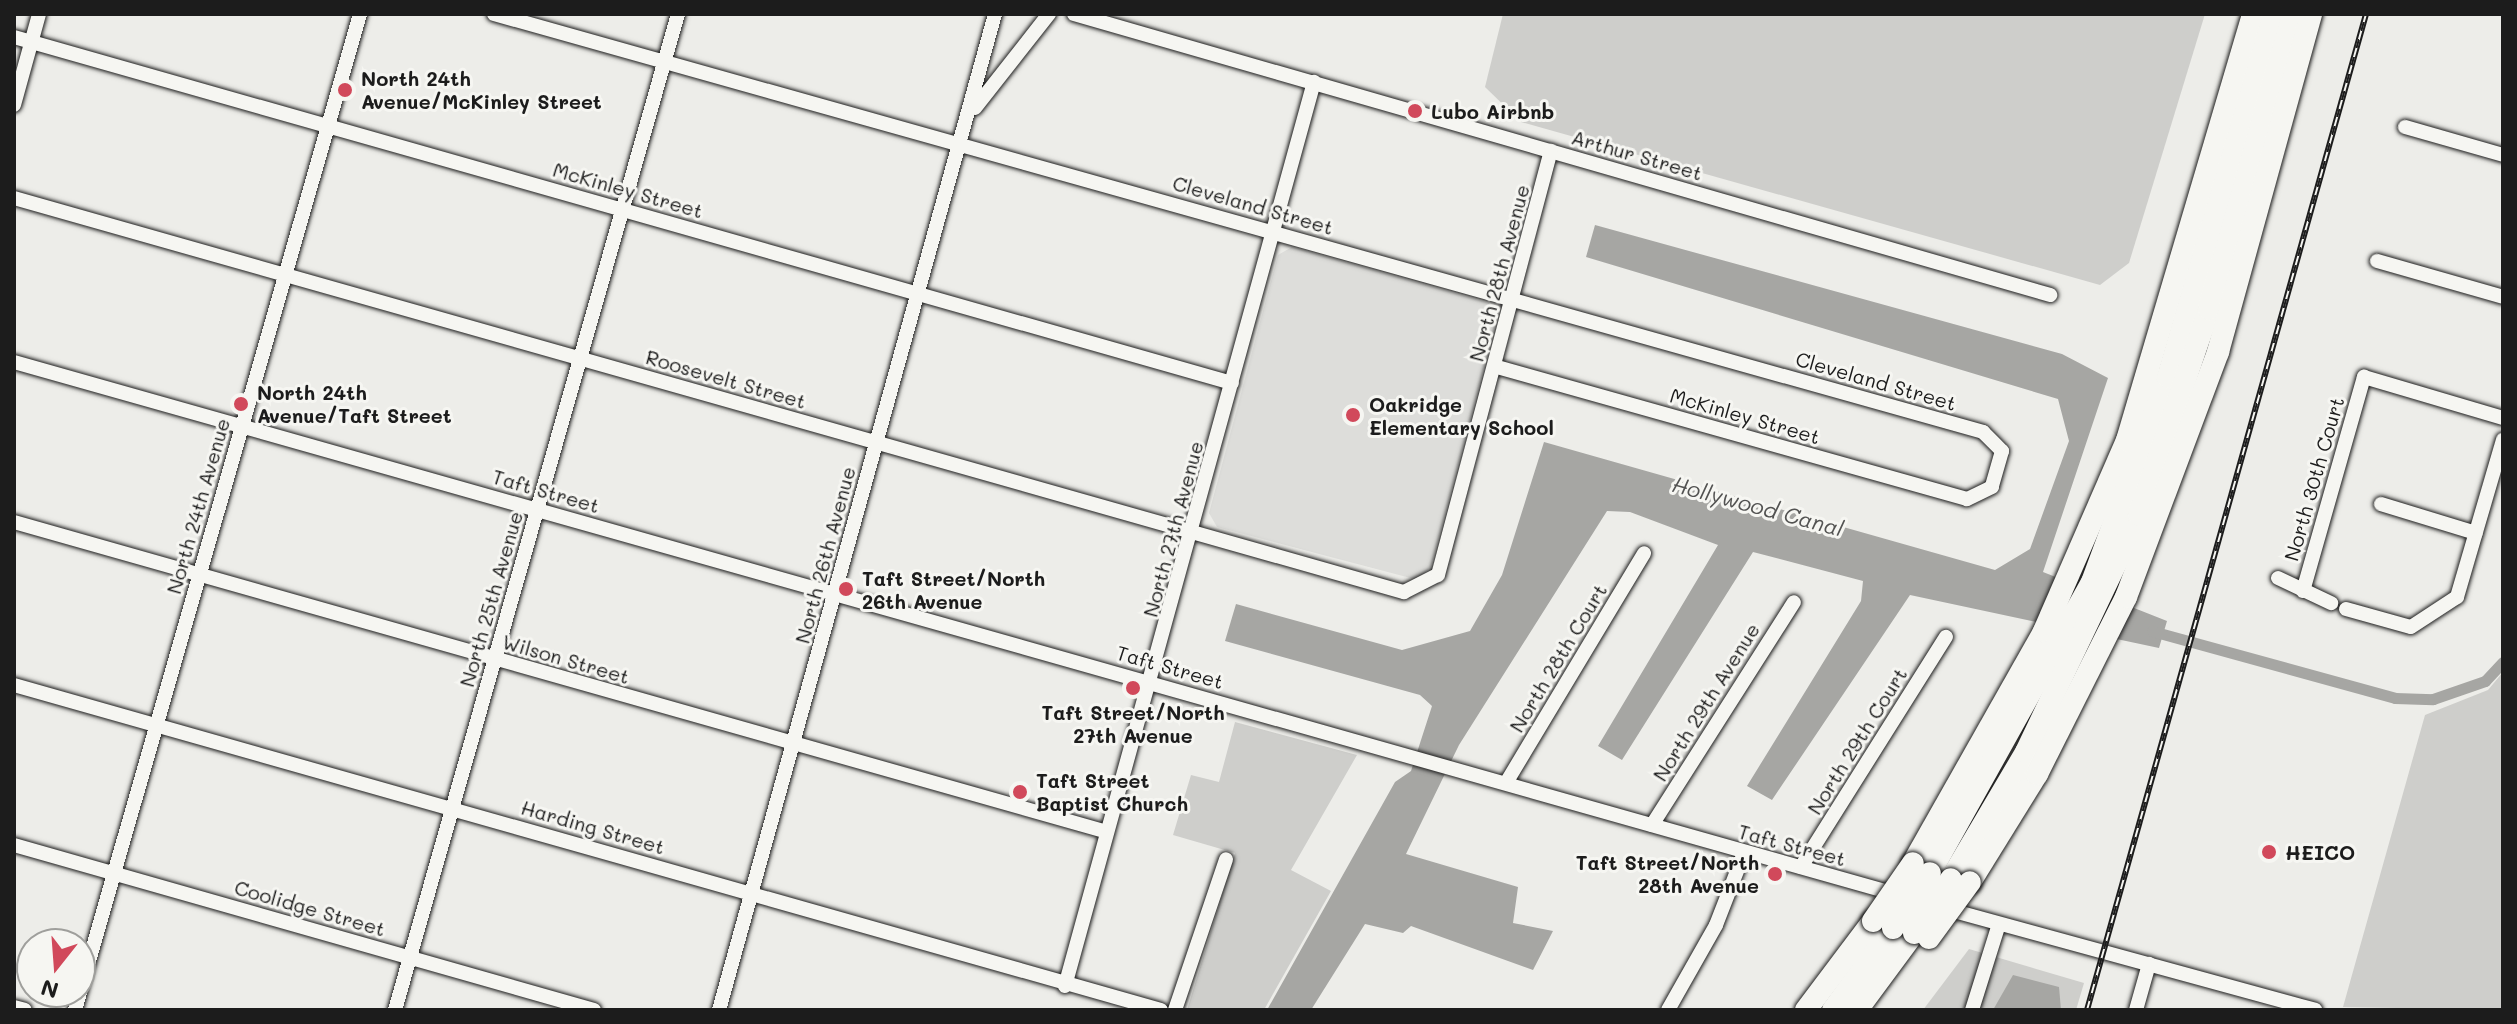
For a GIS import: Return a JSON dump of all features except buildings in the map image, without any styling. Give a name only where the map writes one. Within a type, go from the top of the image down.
[{"type":"highway","points":[[2099,585],[2164,333],[2253,14]]},
{"type":"highway","points":[[2099,585],[2168,377],[2274,14]]},
{"type":"highway","points":[[1833,1010],[1902,930],[1941,874],[2037,774],[2073,639],[2182,393],[2293,14]]},
{"type":"highway","points":[[1857,1010],[1902,930],[1941,874],[2073,639],[2218,352],[2311,14]]},
{"type":"highway","points":[[1806,1010],[1902,930]]},
{"type":"highway","points":[[1876,1010],[1902,930]]},
{"type":"street","points":[[14,105],[39,14]]},
{"type":"street","name":"North 24th Avenue","points":[[75,1010],[360,14]]},
{"type":"street","name":"Cleveland Street","points":[[494,14],[665,59],[1515,299],[1998,440],[2002,451],[1984,495]]},
{"type":"street","name":"North 25th Avenue","points":[[395,1010],[678,14]]},
{"type":"street","name":"North 26th Avenue","points":[[719,1010],[919,293],[964,144],[995,14]]},
{"type":"street","name":"North 26th Avenue","points":[[972,111],[1049,14]]},
{"type":"street","name":"Arthur Street","points":[[1074,14],[2050,295]]},
{"type":"street","name":"McKinley Street","points":[[14,37],[1232,383]]},
{"type":"street","name":"North 27th Avenue","points":[[1065,986],[1194,533],[1314,82]]},
{"type":"street","points":[[2405,127],[2503,155]]},
{"type":"street","name":"North 28th Avenue","points":[[1427,587],[1438,575],[1515,299],[1551,151]]},
{"type":"street","name":"Roosevelt Street","points":[[14,198],[1404,592],[1427,587]]},
{"type":"street","points":[[2377,261],[2503,297]]},
{"type":"street","name":"Taft Street","points":[[14,362],[1152,682],[1744,853],[2315,1010]]},
{"type":"street","name":"McKinley Street","points":[[1496,367],[1967,499],[1984,495]]},
{"type":"street","name":"North 30th Court","points":[[2303,591],[2364,377],[2503,418]]},
{"type":"street","points":[[2346,609],[2411,627],[2436,615],[2457,597],[2503,440]]},
{"type":"street","points":[[2381,504],[2476,533]]},
{"type":"street","name":"Wilson Street","points":[[14,522],[1107,832]]},
{"type":"street","name":"North 28th Court","points":[[1506,783],[1644,553]]},
{"type":"street","points":[[2278,578],[2331,603]]},
{"type":"street","name":"North 29th Avenue","points":[[1652,825],[1794,602]]},
{"type":"street","name":"North 29th Court","points":[[1801,867],[1946,637]]},
{"type":"street","name":"Harding Street","points":[[14,685],[751,894],[1065,986],[1112,1003],[1161,1010]]},
{"type":"street","name":"Coolidge Street","points":[[14,845],[594,1010]]},
{"type":"street","points":[[1668,1010],[1716,925],[1744,853]]},
{"type":"street","points":[[1175,1010],[1226,859]]},
{"type":"street","points":[[1972,1010],[1999,924]]},
{"type":"street","points":[[2136,1010],[2149,964]]},
{"type":"street","points":[[14,1007],[25,1010]]},
{"type":"shaded area","points":[[1503,14],[2205,14],[2129,263],[2100,285],[1521,122],[1485,87]]},
{"type":"shaded area","name":"Oakridge Elementary School","points":[[1292,247],[1489,303],[1497,317],[1431,566],[1418,580],[1217,527],[1209,513],[1278,255]]},
{"type":"shaded area","points":[[2503,672],[2503,1010],[2343,1007],[2425,715],[2488,690]]},
{"type":"shaded area","points":[[1235,722],[1357,755],[1291,870],[1331,891],[1264,1010],[1187,1010],[1235,853],[1173,835],[1191,775],[1219,782]]},
{"type":"shaded area","points":[[1969,949],[2084,983],[2076,1010],[1923,1010]]},
{"type":"water","points":[[1595,225],[2062,354],[2108,378],[2043,572],[2167,621],[2159,648],[1910,595],[1772,800],[1747,786],[1861,601],[1863,581],[1753,552],[1622,760],[1598,746],[1718,545],[1630,512],[1607,511],[1459,745],[1406,854],[1518,887],[1513,923],[1553,931],[1533,970],[1411,926],[1403,933],[1365,924],[1311,1010],[1267,1010],[1395,782],[1411,771],[1432,706],[1420,695],[1225,641],[1236,604],[1402,650],[1470,631],[1502,575],[1544,442],[1995,570],[2030,549],[2069,441],[2058,399],[1586,257]]},
{"type":"water","points":[[2013,975],[2059,987],[2061,1010],[1993,1010]]},
{"type":"waterway","name":"Hollywood Canal","points":[[2152,631],[2395,698],[2433,699],[2485,681],[2503,662]]},
{"type":"railway","points":[[2087,1010],[2366,14]]},
{"type":"place","name":"North 24th Avenue/McKinley Street","points":[[345,90]]},
{"type":"place","name":"Lubo Airbnb","points":[[1415,111]]},
{"type":"place","name":"North 24th Avenue/Taft Street","points":[[241,404]]},
{"type":"place","name":"Oakridge Elementary School","points":[[1353,415]]},
{"type":"place","name":"Taft Street/North 26th Avenue","points":[[846,589]]},
{"type":"place","name":"Taft Street/North 27th Avenue","points":[[1133,688]]},
{"type":"place","name":"Taft Street Baptist Church","points":[[1020,792]]},
{"type":"place","name":"HEICO","points":[[2269,852]]},
{"type":"place","name":"Taft Street/North 28th Avenue","points":[[1775,874]]}]
